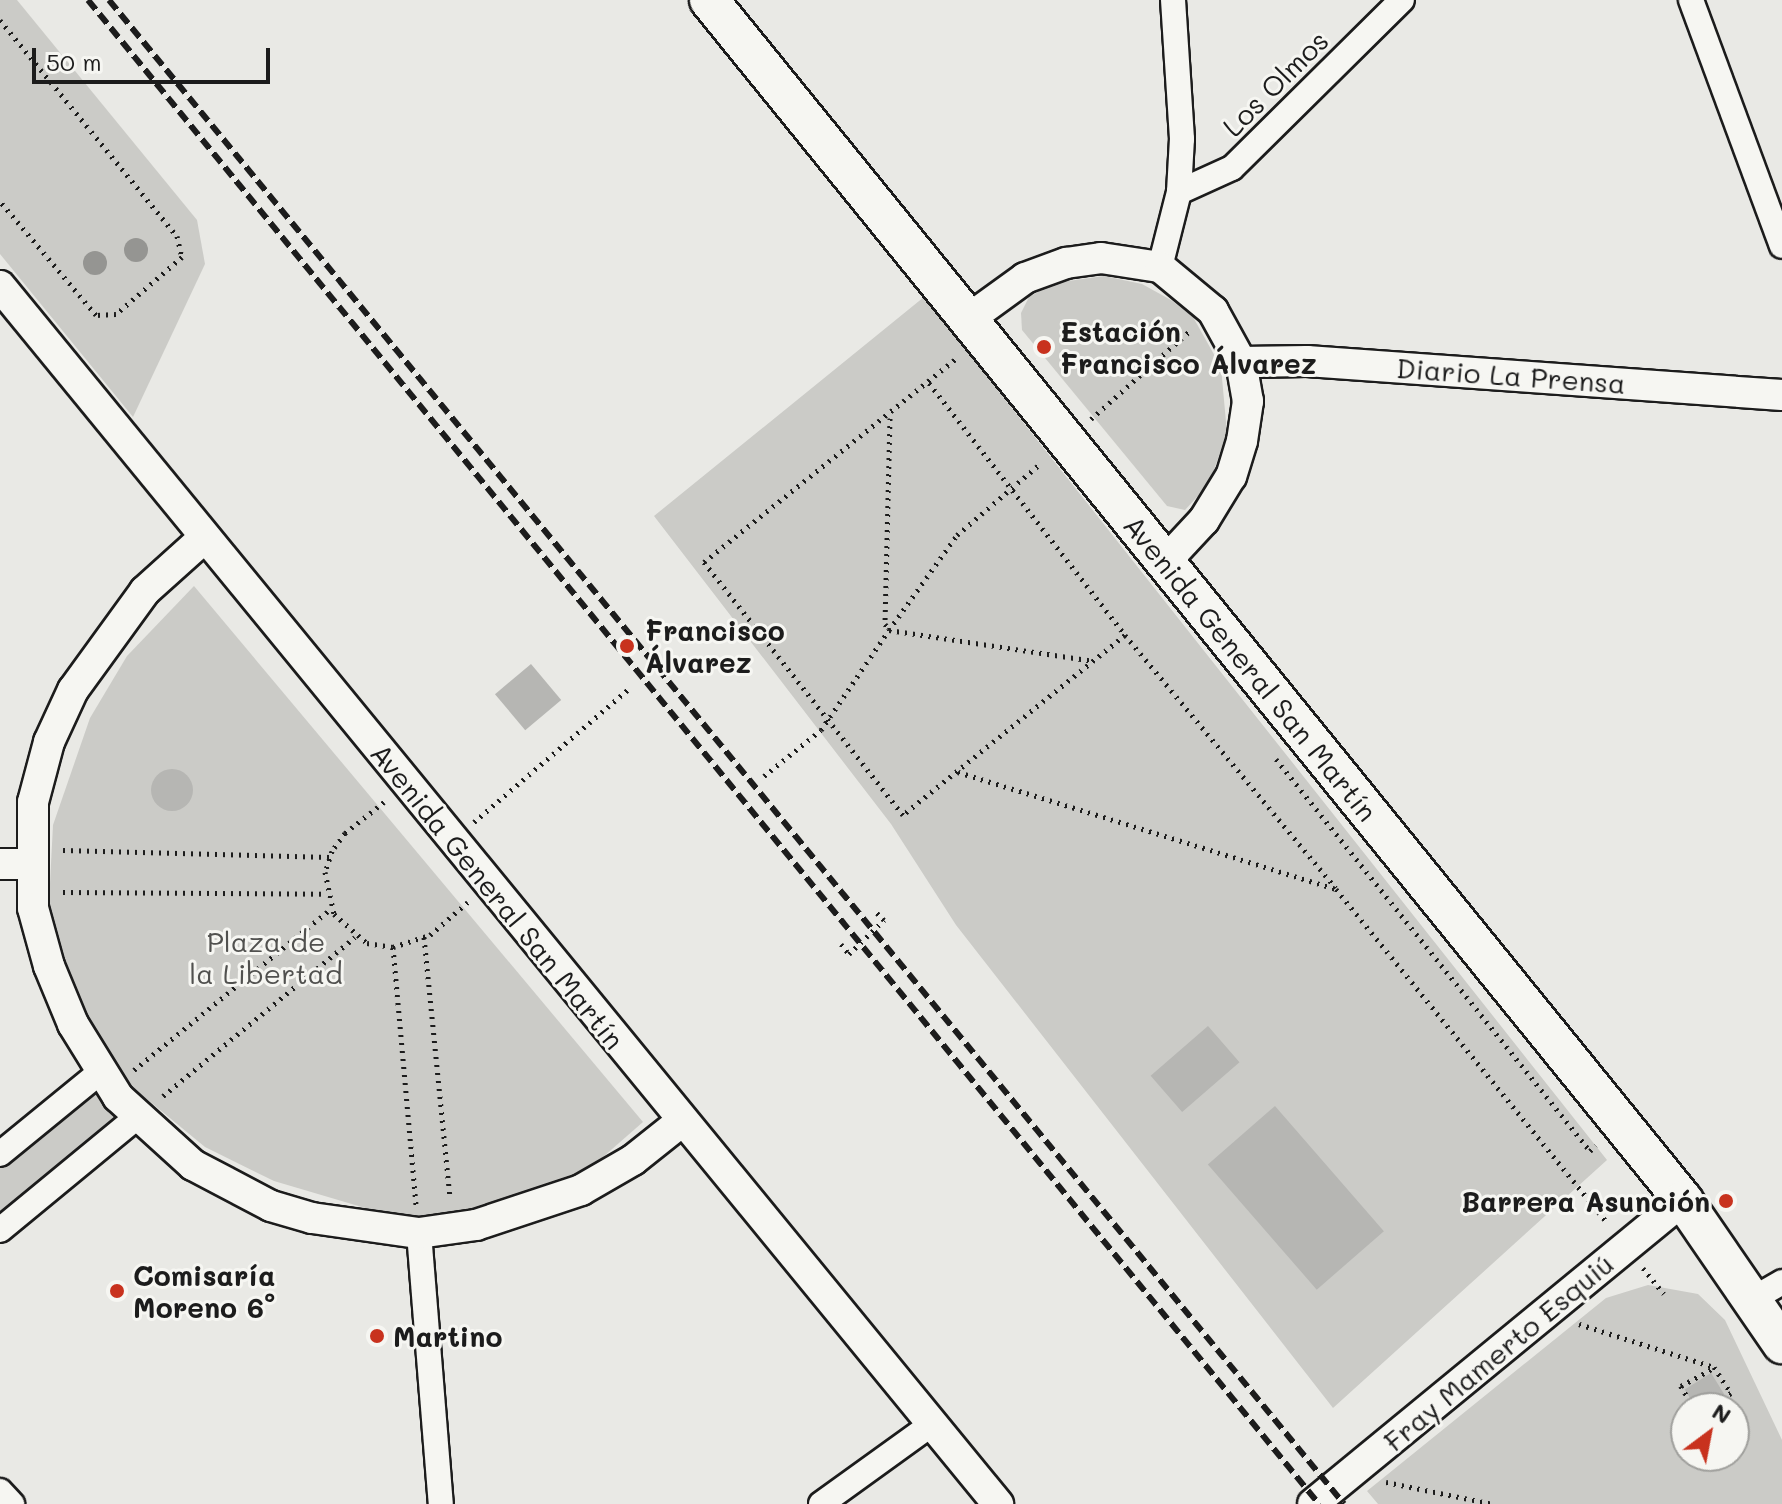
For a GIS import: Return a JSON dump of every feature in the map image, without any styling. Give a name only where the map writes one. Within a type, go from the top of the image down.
[{"type":"main road","name":"Avenida General San Martín","points":[[709,0],[1683,1200],[1768,1290],[1782,1344]]},
{"type":"street","points":[[1160,267],[1179,192],[1181,56],[1173,0]]},
{"type":"street","name":"Los Olmos","points":[[1179,192],[1232,168],[1402,0]]},
{"type":"street","points":[[1691,0],[1782,246]]},
{"type":"street","points":[[970,318],[1025,278],[1066,263],[1101,258],[1160,267],[1213,311],[1241,362],[1248,401],[1231,476],[1204,520],[1165,562]]},
{"type":"street","name":"Avenida General San Martín","points":[[0,286],[451,841],[998,1504]]},
{"type":"street","name":"Diario La Prensa","points":[[1241,362],[1307,361],[1782,395]]},
{"type":"street","points":[[205,537],[145,591],[73,690],[45,757],[33,802],[22,867],[49,966],[105,1080],[137,1117],[193,1165],[271,1206],[312,1218],[419,1233],[452,1228],[581,1190],[633,1160],[682,1121]]},
{"type":"street","points":[[0,1154],[105,1080]]},
{"type":"street","points":[[0,1230],[137,1117]]},
{"type":"street","name":"Fray Mamerto Esquiú","points":[[1313,1504],[1683,1200]]},
{"type":"street","points":[[419,1233],[441,1504]]},
{"type":"street","points":[[821,1504],[932,1424]]},
{"type":"street","points":[[0,1491],[12,1504]]},
{"type":"path","points":[[0,20],[177,236],[182,257],[116,314],[96,315],[0,201]]},
{"type":"path","points":[[764,776],[828,720],[957,535],[1213,311]]},
{"type":"path","points":[[956,359],[890,417],[704,562],[903,815],[1125,635]]},
{"type":"path","points":[[929,383],[1125,635],[1336,889],[1664,1294]]},
{"type":"path","points":[[890,417],[885,624],[889,630],[1094,661]]},
{"type":"path","points":[[451,841],[631,687]]},
{"type":"path","points":[[957,771],[1336,889]]},
{"type":"path","points":[[407,784],[345,833],[330,857],[326,894],[331,909],[355,936],[393,947],[424,937],[489,885]]},
{"type":"path","points":[[22,867],[330,857]]},
{"type":"path","points":[[22,867],[326,894]]},
{"type":"path","points":[[105,1080],[331,909]]},
{"type":"path","points":[[841,944],[849,954],[884,920],[874,910]]},
{"type":"path","points":[[137,1117],[355,936]]},
{"type":"path","points":[[424,937],[452,1228]]},
{"type":"path","points":[[393,947],[419,1233]]},
{"type":"path","points":[[1544,1312],[1714,1367],[1730,1392]]},
{"type":"path","points":[[1685,1392],[1681,1386],[1714,1367]]},
{"type":"path","points":[[1350,1474],[1493,1504]]},
{"type":"green space","points":[[0,0],[17,0],[197,220],[205,264],[133,417],[0,254]]},
{"type":"green space","points":[[1104,276],[1142,284],[1193,317],[1221,367],[1227,433],[1209,484],[1185,510],[1167,506],[1022,330],[1021,313],[1029,297],[1054,283]]},
{"type":"green space","points":[[924,297],[1607,1160],[1333,1408],[956,925],[891,824],[654,516]]},
{"type":"green space","name":"Plaza de la Libertad","points":[[194,586],[643,1122],[595,1164],[535,1192],[474,1211],[429,1218],[372,1210],[274,1181],[205,1147],[131,1086],[90,1028],[54,928],[49,903],[53,825],[90,718],[127,656]]},
{"type":"green space","points":[[99,1073],[137,1117],[0,1230],[0,1154]]},
{"type":"green space","points":[[1648,1285],[1698,1294],[1725,1320],[1782,1440],[1782,1504],[1378,1504],[1367,1491],[1606,1298]]},
{"type":"building","points":[[531,664],[561,700],[525,730],[495,694]]},
{"type":"building","points":[[172,769],[187,775],[193,790],[187,805],[172,811],[157,805],[151,790],[157,775]]},
{"type":"building","points":[[1208,1026],[1239,1062],[1182,1112],[1151,1076]]},
{"type":"building","points":[[1275,1106],[1384,1231],[1317,1290],[1208,1164]]},
{"type":"building","points":[[1711,1373],[1723,1392],[1686,1392],[1685,1389]]},
{"type":"railway","points":[[88,0],[1319,1504]]},
{"type":"railway","points":[[109,0],[1344,1504]]},
{"type":"place","name":"Estación Francisco Álvarez","points":[[1044,347]]},
{"type":"place","name":"Francisco Álvarez","points":[[627,646]]},
{"type":"place","name":"Barrera Asunción","points":[[1726,1201]]},
{"type":"place","name":"Comisaría Moreno 6°","points":[[117,1291]]},
{"type":"place","name":"Martino","points":[[377,1336]]}]
